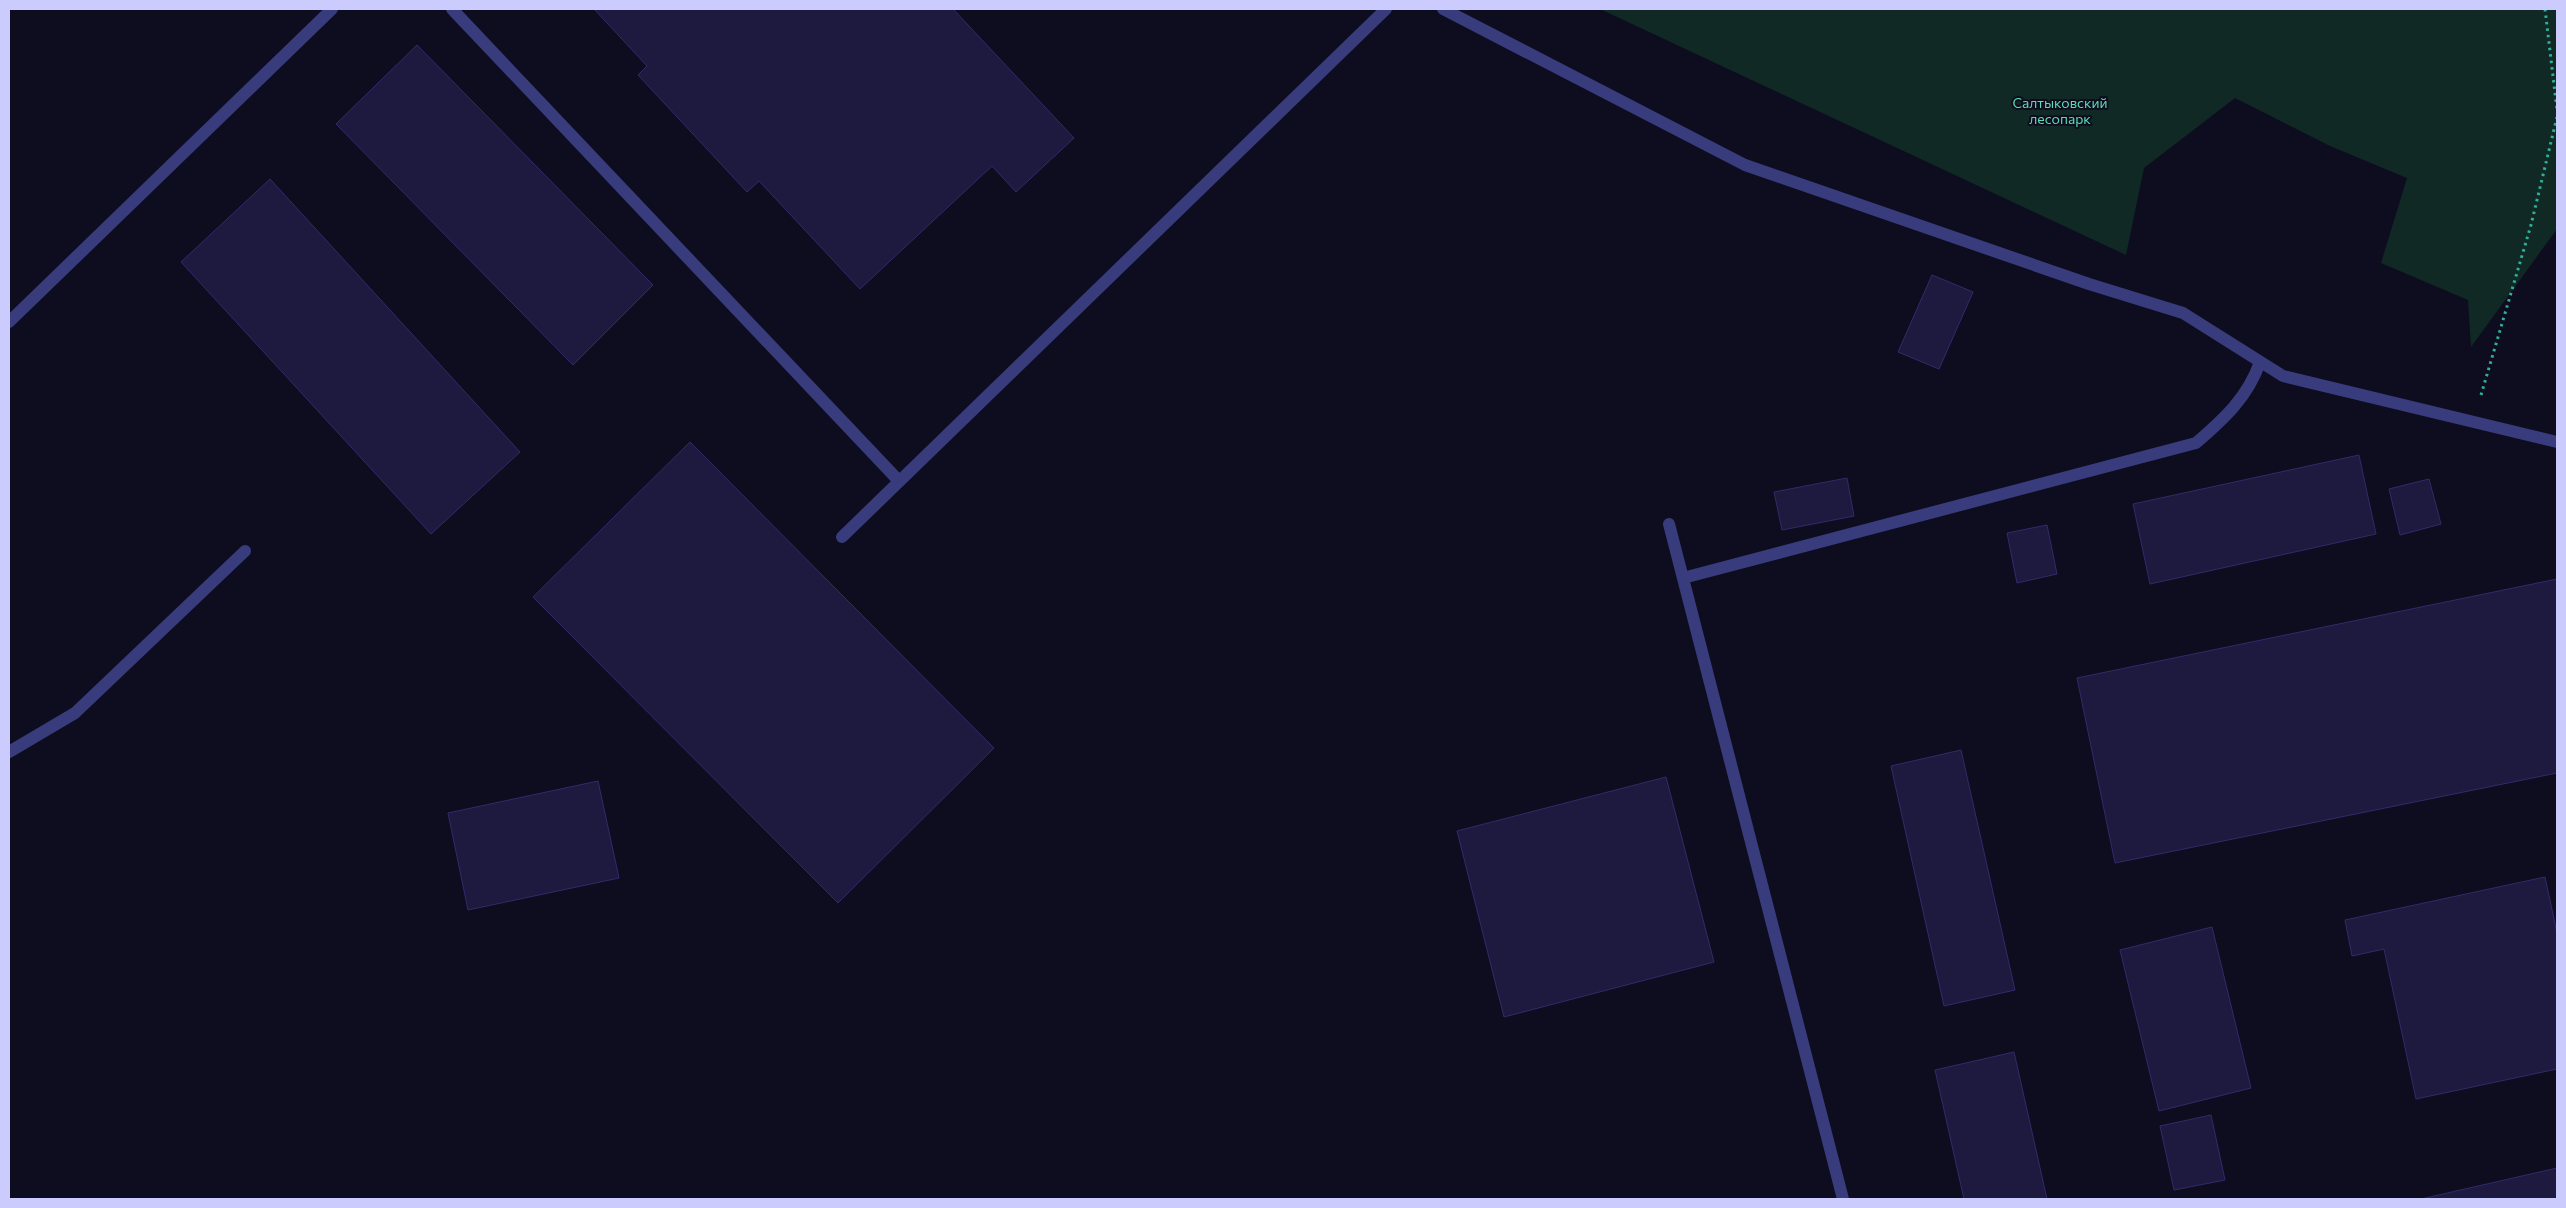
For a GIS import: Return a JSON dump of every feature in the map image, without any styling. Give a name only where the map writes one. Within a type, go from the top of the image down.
[{"type":"lane","points":[[9,322],[332,9]]},
{"type":"lane","points":[[452,9],[899,481]]},
{"type":"lane","points":[[842,537],[1386,9]]},
{"type":"lane","points":[[1443,9],[1745,164],[2089,284],[2183,313],[2283,376],[2557,442]]},
{"type":"lane","points":[[1683,578],[2196,443],[2230,414],[2253,382],[2260,362]]},
{"type":"lane","points":[[1669,524],[1842,1199]]},
{"type":"lane","points":[[9,752],[75,713],[246,551]]},
{"type":"path","points":[[2546,9],[2557,110]]},
{"type":"path","points":[[2473,422],[2532,225],[2557,117]]},
{"type":"green space","name":"Салтыковский лесопарк","points":[[1600,9],[2557,9],[2557,229],[2471,347],[2468,300],[2381,263],[2407,178],[2330,146],[2235,98],[2144,168],[2126,255]]},
{"type":"building","points":[[594,9],[953,9],[1074,138],[1016,192],[992,166],[860,289],[759,181],[747,192],[638,75],[647,66]]},
{"type":"building","points":[[417,45],[653,285],[573,365],[336,124]]},
{"type":"building","points":[[270,179],[520,452],[431,534],[181,262]]},
{"type":"building","points":[[1932,275],[1973,292],[1939,369],[1898,352]]},
{"type":"building","points":[[690,442],[994,748],[838,903],[533,597]]},
{"type":"building","points":[[2359,455],[2376,534],[2150,584],[2133,504]]},
{"type":"building","points":[[1847,478],[1854,516],[1782,530],[1774,492]]},
{"type":"building","points":[[2429,479],[2441,524],[2400,535],[2389,489]]},
{"type":"building","points":[[2047,525],[2057,574],[2017,583],[2007,533]]},
{"type":"building","points":[[2557,579],[2557,773],[2115,863],[2077,678]]},
{"type":"building","points":[[1961,750],[2015,990],[1944,1006],[1891,766]]},
{"type":"building","points":[[1666,777],[1714,962],[1504,1017],[1457,831]]},
{"type":"building","points":[[598,781],[619,878],[468,910],[448,813]]},
{"type":"building","points":[[2545,877],[2557,933],[2557,1069],[2416,1099],[2384,949],[2352,956],[2345,920]]},
{"type":"building","points":[[2212,927],[2251,1088],[2159,1111],[2120,950]]},
{"type":"building","points":[[2014,1052],[2047,1199],[1964,1199],[1935,1070]]},
{"type":"building","points":[[2211,1115],[2225,1180],[2174,1190],[2160,1126]]},
{"type":"building","points":[[2557,1168],[2557,1199],[2421,1199]]}]
